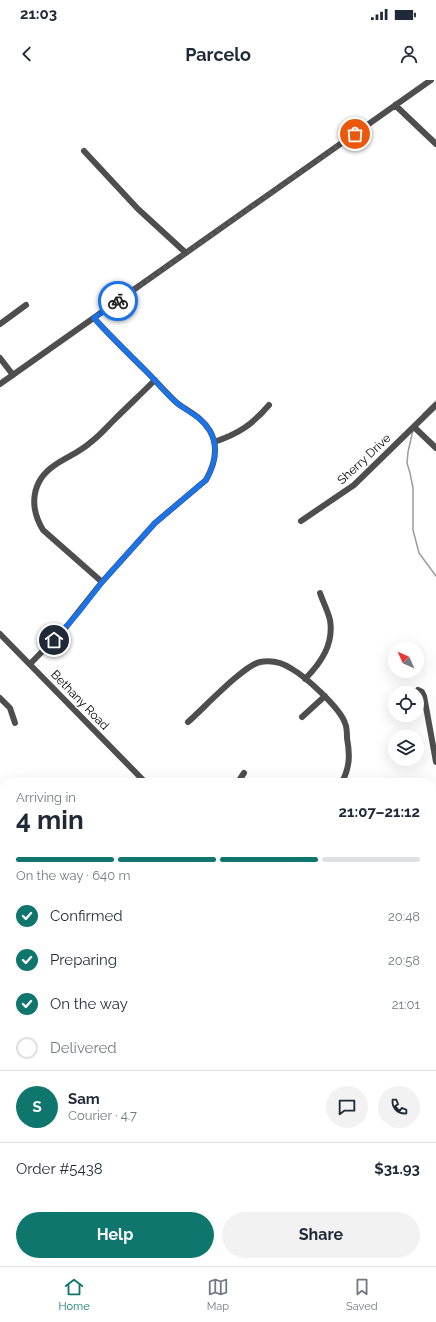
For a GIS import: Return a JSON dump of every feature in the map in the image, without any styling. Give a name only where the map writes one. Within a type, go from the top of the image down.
[{"type":"street","points":[[1,380],[13,375],[431,80]]},
{"type":"street","points":[[395,105],[436,144]]},
{"type":"street","points":[[84,151],[138,209],[186,253]]},
{"type":"street","points":[[0,324],[26,305]]},
{"type":"street","points":[[30,664],[67,626],[102,582],[155,523],[206,480],[214,462],[214,442],[210,431],[203,422],[177,403],[94,318]]},
{"type":"street","points":[[0,358],[13,375]]},
{"type":"street","points":[[102,582],[43,530],[34,511],[35,491],[40,480],[48,470],[92,442],[154,380]]},
{"type":"street","points":[[214,442],[229,437],[244,429],[258,418],[269,405]]},
{"type":"street","name":"Sherry Drive","points":[[302,521],[354,485],[436,405]]},
{"type":"street","points":[[414,427],[436,448]]},
{"type":"street","points":[[305,679],[319,664],[328,645],[330,620],[320,593]]},
{"type":"street","name":"Bethany Road","points":[[0,634],[141,778]]},
{"type":"street","points":[[188,722],[242,672],[258,662],[266,661],[281,664],[292,669],[305,679],[325,696],[341,714],[345,723],[350,757],[344,778]]},
{"type":"street","points":[[302,717],[325,696]]},
{"type":"street","points":[[424,696],[435,749],[436,762]]},
{"type":"street","points":[[0,698],[10,708],[15,723]]},
{"type":"street","points":[[241,778],[244,773]]},
{"type":"waterway","points":[[423,414],[436,401]]},
{"type":"waterway","points":[[413,430],[407,463],[413,488],[413,530],[419,553],[436,576]]},
{"type":"way so far","points":[[118,301],[355,134]]},
{"type":"route","points":[[54,640],[79,612],[119,562],[155,523],[206,480],[214,462],[214,442],[210,431],[203,422],[197,416],[177,403],[94,318],[118,301]]}]
